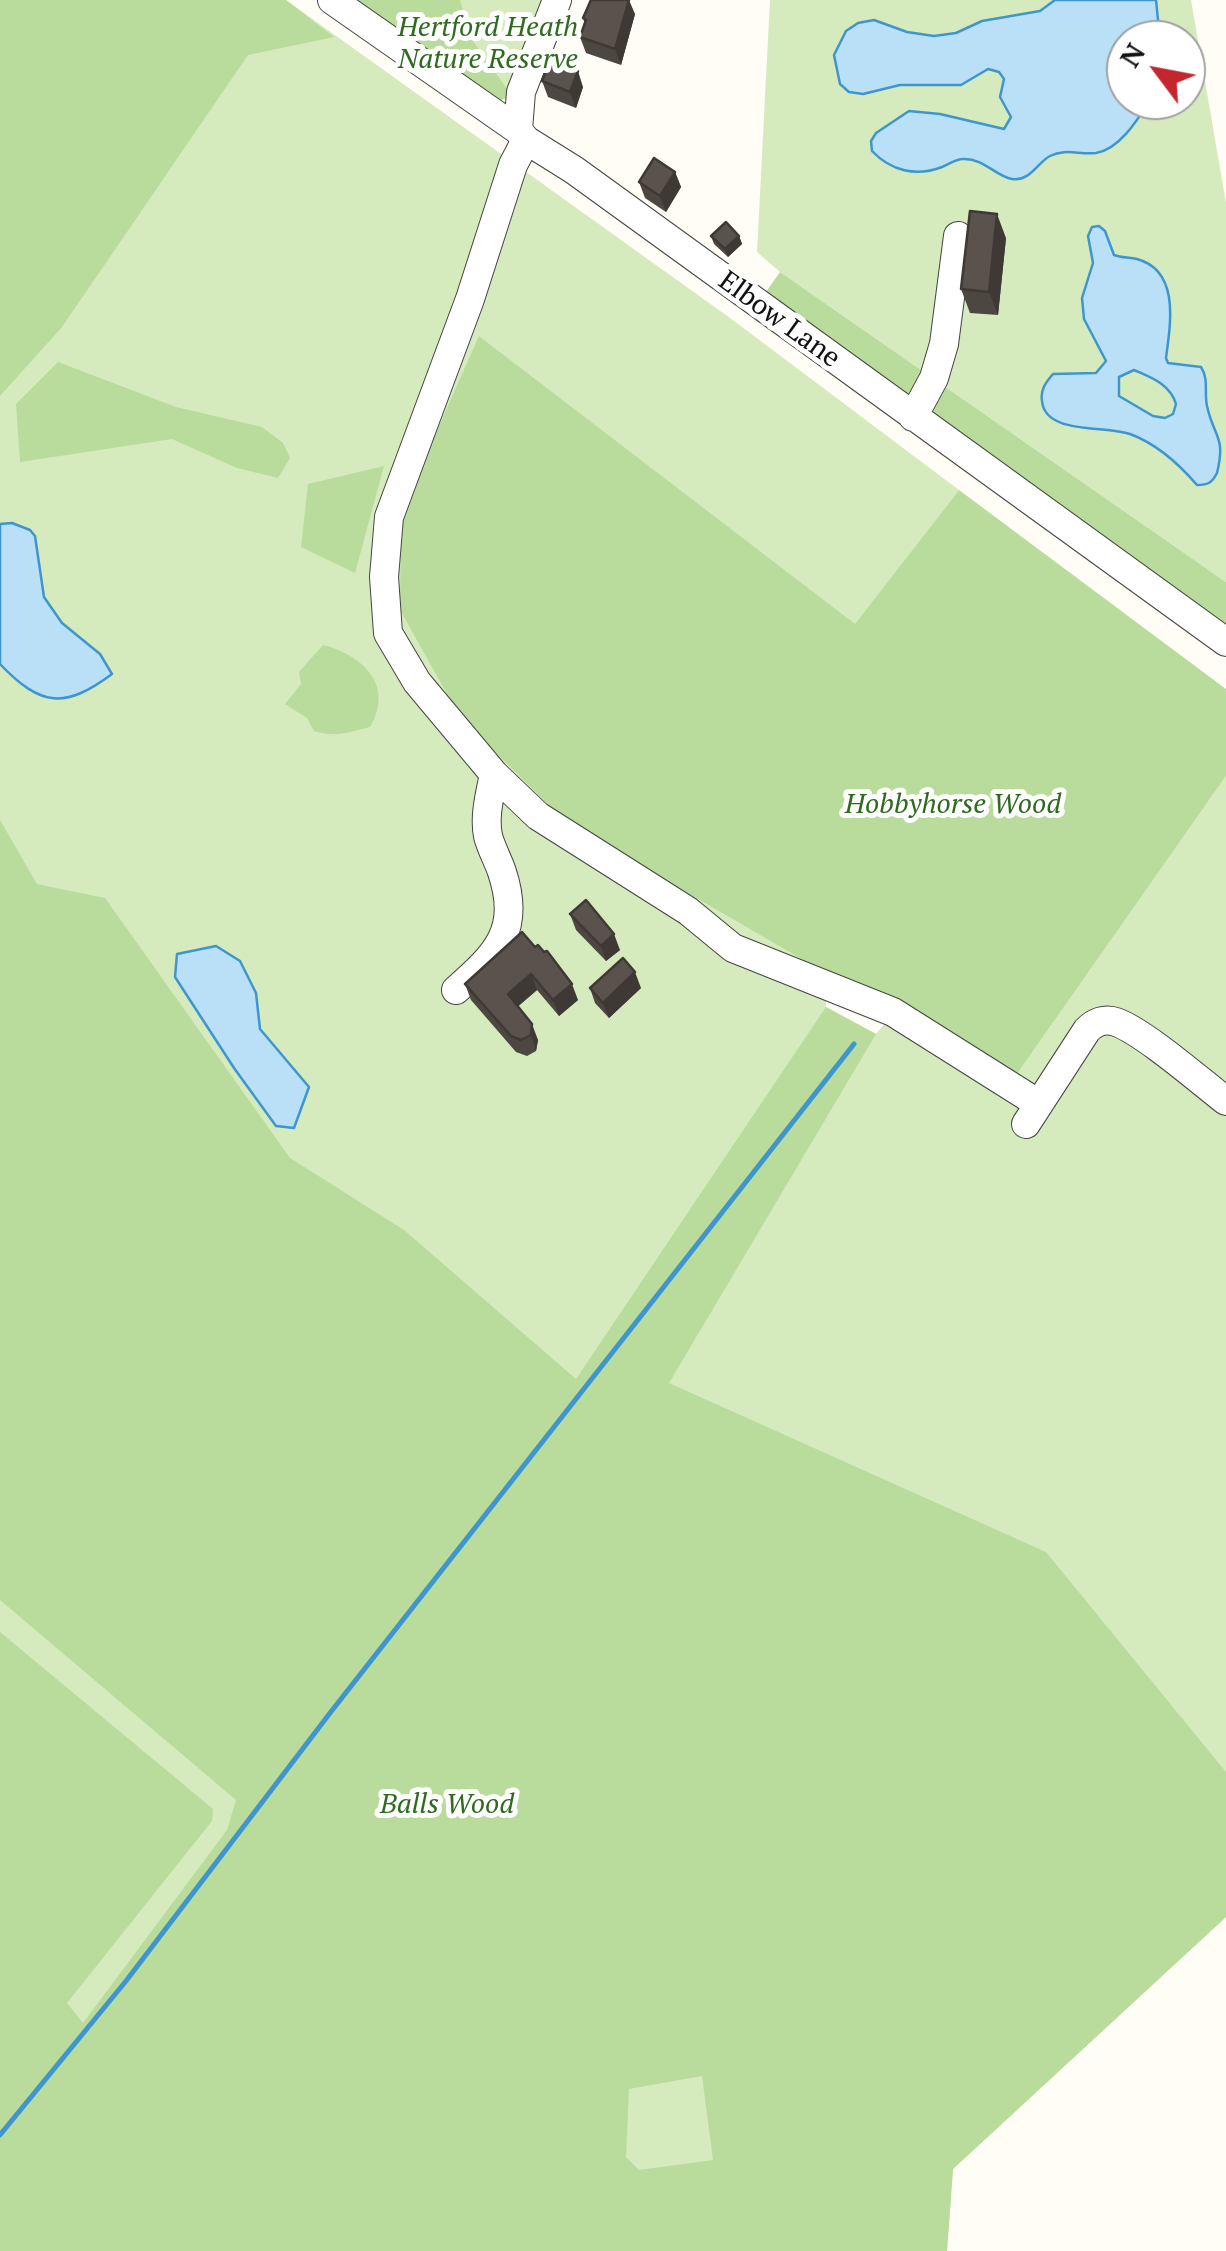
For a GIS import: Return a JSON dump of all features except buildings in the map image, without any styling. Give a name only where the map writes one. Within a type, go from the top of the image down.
[{"type":"lane","name":"Elbow Lane","points":[[332,0],[574,170],[1226,642]]},
{"type":"lane","points":[[558,0],[521,92],[522,135],[470,300],[389,517],[384,577],[388,633],[417,682],[494,774],[538,816],[688,910],[733,948],[893,1012],[1032,1114],[1088,1030],[1106,1020],[1118,1022],[1139,1036],[1226,1101]]},
{"type":"lane","points":[[913,417],[934,378],[944,344],[958,236]]},
{"type":"lane","points":[[456,990],[494,954],[505,937],[510,918],[502,871],[488,835],[494,774]]},
{"type":"green space","points":[[0,0],[286,0],[730,318],[959,490],[855,625],[480,337],[567,823],[827,974],[826,1007],[876,1034],[900,1005],[1010,1084],[1226,776],[1226,1917],[953,2169],[947,2251],[0,2251]]},
{"type":"green space","points":[[0,0],[286,0],[334,37],[248,55],[62,327],[0,396]]},
{"type":"green space","name":"Hertford Heath Nature Reserve","points":[[355,0],[551,0],[512,96]]},
{"type":"green space","points":[[355,0],[460,0],[471,38],[512,96],[491,104]]},
{"type":"green space","points":[[770,0],[1191,0],[1194,20],[1106,20],[1106,120],[1206,120],[1206,87],[1226,203],[1226,582],[780,272],[757,252]]},
{"type":"green space","points":[[780,272],[1226,582],[1226,627],[763,296]]},
{"type":"green space","name":"Hobbyhorse Wood","points":[[479,336],[855,624],[959,490],[1226,689],[1226,776],[1010,1084],[567,823],[460,717],[400,610],[401,511]]},
{"type":"green space","points":[[58,362],[176,407],[262,427],[283,443],[290,458],[278,478],[237,468],[172,439],[20,462],[16,404]]},
{"type":"green space","points":[[384,466],[355,573],[301,547],[308,484]]},
{"type":"green space","points":[[323,645],[351,656],[371,674],[379,698],[370,727],[336,734],[314,731],[307,718],[285,704],[301,684],[299,672]]},
{"type":"green space","name":"Balls Wood","points":[[0,820],[37,884],[105,898],[290,1158],[404,1230],[576,1379],[826,1007],[876,1034],[669,1383],[1046,1552],[1226,1772],[1226,1917],[953,2169],[947,2251],[0,2251],[0,1632],[213,1809],[212,1821],[67,2003],[83,2023],[227,1830],[236,1800],[0,1600]],"holes":[[[702,2076],[713,2160],[639,2170],[626,2157],[629,2089]]]},
{"type":"water","points":[[1055,0],[1156,0],[1158,20],[1106,20],[1106,120],[1137,120],[1113,146],[1096,153],[1056,154],[1018,179],[970,159],[923,172],[904,170],[872,151],[871,141],[876,133],[909,111],[1004,129],[1011,117],[1000,97],[1004,79],[999,72],[988,69],[961,85],[900,85],[863,94],[849,92],[840,84],[834,55],[846,31],[858,23],[874,20],[907,32],[934,36],[956,33],[982,21],[1040,11]]},
{"type":"water","points":[[1099,226],[1105,231],[1114,255],[1151,265],[1167,287],[1170,316],[1166,358],[1168,363],[1201,367],[1207,406],[1220,444],[1217,473],[1207,484],[1197,485],[1167,455],[1140,438],[1119,431],[1065,424],[1046,412],[1042,393],[1053,374],[1096,373],[1106,361],[1084,319],[1082,298],[1093,263],[1088,236],[1092,227]],"holes":[[[1134,370],[1160,382],[1169,391],[1176,404],[1173,414],[1165,418],[1153,416],[1119,396],[1119,377]]]},
{"type":"water","points":[[12,523],[35,536],[44,597],[62,623],[100,654],[112,674],[67,698],[28,689],[0,664],[0,524]]},
{"type":"water","points":[[216,946],[240,961],[256,993],[260,1029],[309,1087],[294,1128],[276,1126],[175,977],[177,954]]},
{"type":"waterway","points":[[0,2135],[126,1981],[330,1713],[854,1044]]}]
